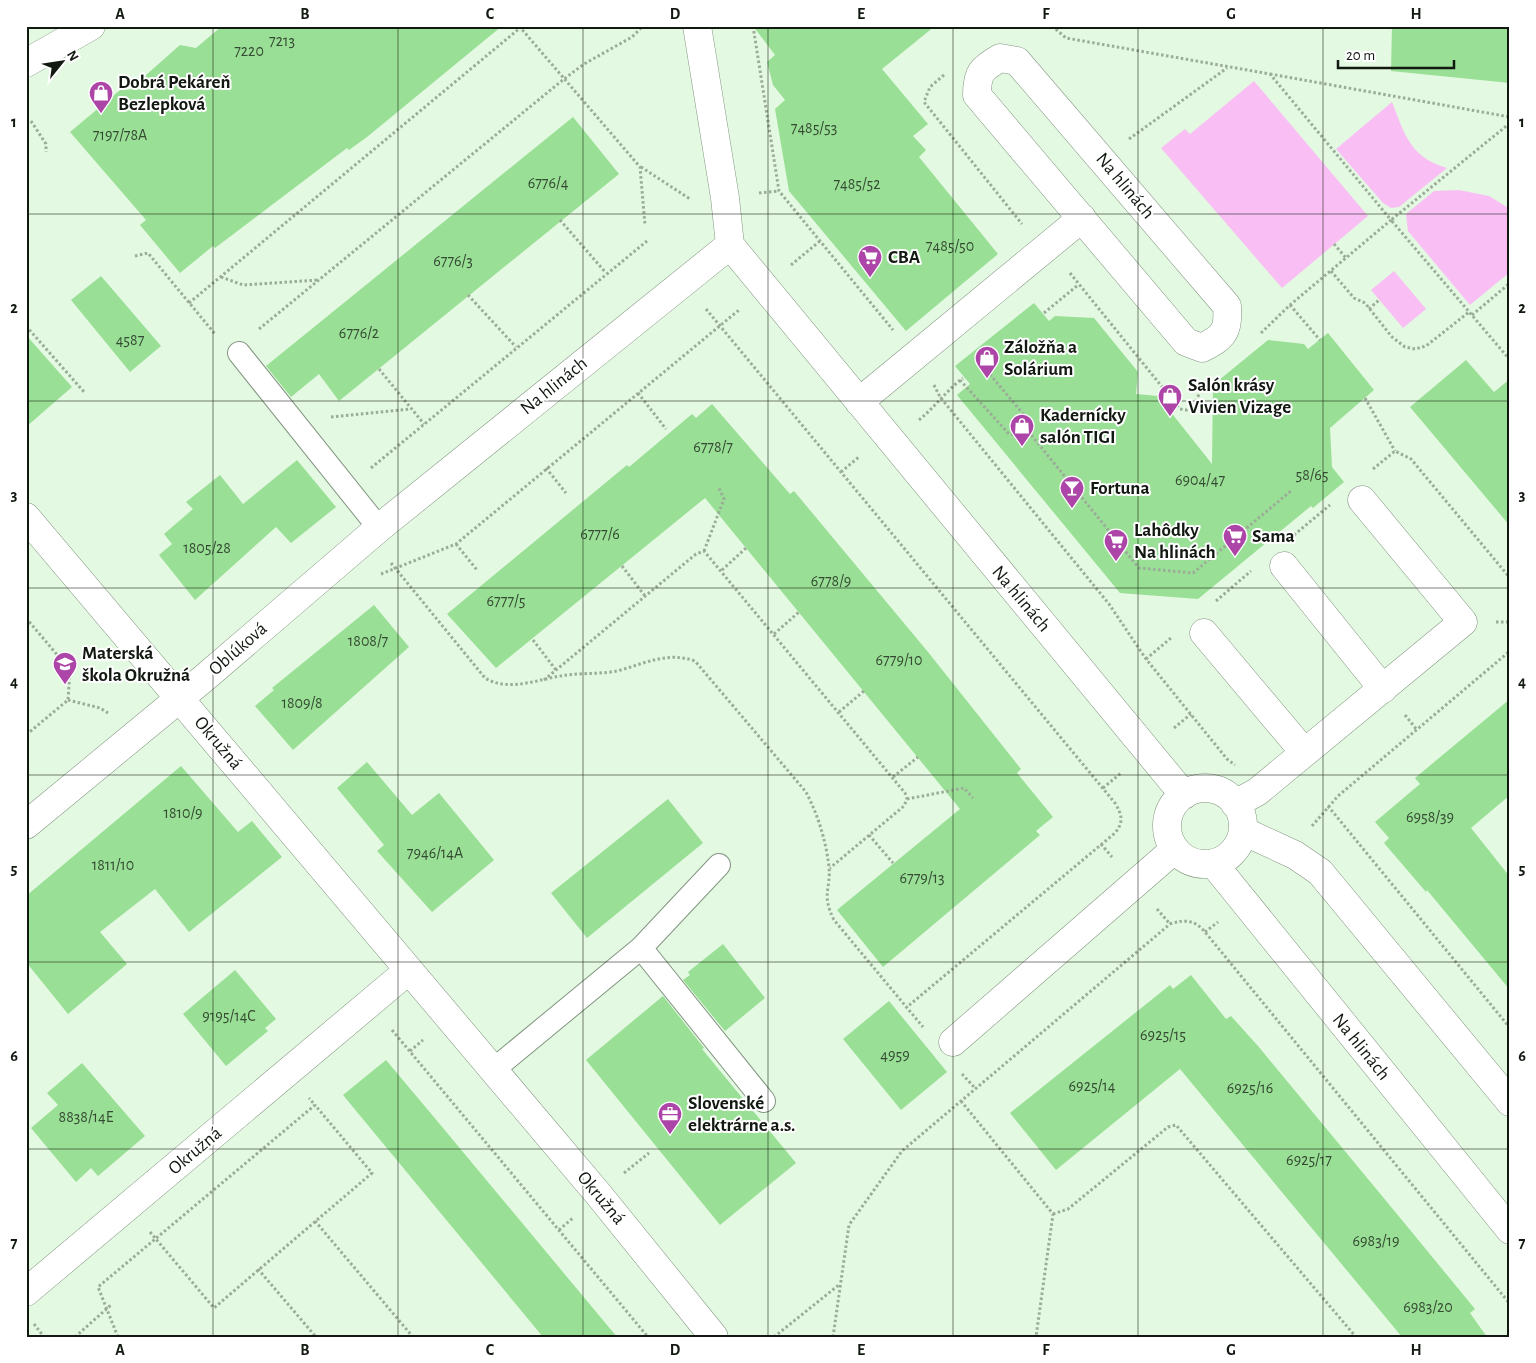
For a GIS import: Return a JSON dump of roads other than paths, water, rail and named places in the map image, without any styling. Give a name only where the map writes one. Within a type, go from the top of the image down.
[{"type":"street","points":[[26,63],[91,26]]},
{"type":"street","points":[[697,26],[725,198],[730,245]]},
{"type":"street","name":"Na hlinách","points":[[1000,58],[1017,61],[1102,158],[1227,306],[1228,323],[1220,339],[1202,348],[1186,342],[1082,218],[977,95],[977,78],[985,66],[1000,58]]},
{"type":"street","points":[[860,402],[1082,218]]},
{"type":"street","name":"Na hlinách","points":[[379,528],[730,245],[1184,795]]},
{"type":"street","points":[[1235,804],[1257,792],[1463,622],[1355,491]]},
{"type":"street","name":"Okružná","points":[[26,517],[180,697],[493,1070],[684,1298],[714,1337]]},
{"type":"street","name":"Oblúková","points":[[26,824],[180,697],[379,528]]},
{"type":"street","points":[[1286,553],[1383,689]]},
{"type":"street","points":[[1204,633],[1304,752]]},
{"type":"street","points":[[1208,788],[1222,792],[1235,804],[1242,815],[1243,830],[1238,846],[1227,857],[1213,864],[1192,861],[1175,849],[1169,836],[1167,822],[1172,808],[1184,795],[1194,790],[1208,788]]},
{"type":"street","points":[[1243,830],[1295,855],[1320,872],[1510,1102]]},
{"type":"street","points":[[953,1042],[1175,849]]},
{"type":"street","name":"Na hlinách","points":[[1213,864],[1510,1230]]},
{"type":"street","name":"Okružná","points":[[26,1292],[409,970]]},
{"type":"lane","points":[[239,353],[379,528]]},
{"type":"lane","points":[[493,1070],[641,948],[718,864]]},
{"type":"lane","points":[[641,948],[764,1101]]},
{"type":"place","name":"Dobrá Pekáreň Bezlepková","points":[[101,114]]},
{"type":"place","name":"CBA","points":[[870,278]]},
{"type":"place","name":"Záložňa a Solárium","points":[[987,379]]},
{"type":"place","name":"Salón krásy Vivien Vizage","points":[[1170,417]]},
{"type":"place","name":"Kadernícky salón TIGI","points":[[1022,447]]},
{"type":"place","name":"Fortuna","points":[[1072,509]]},
{"type":"place","name":"Sama","points":[[1235,557]]},
{"type":"place","name":"Lahôdky Na hlinách","points":[[1116,562]]},
{"type":"place","name":"Materská škola Okružná","points":[[65,685]]},
{"type":"place","name":"Slovenské elektrárne a.s.","points":[[670,1135]]}]
